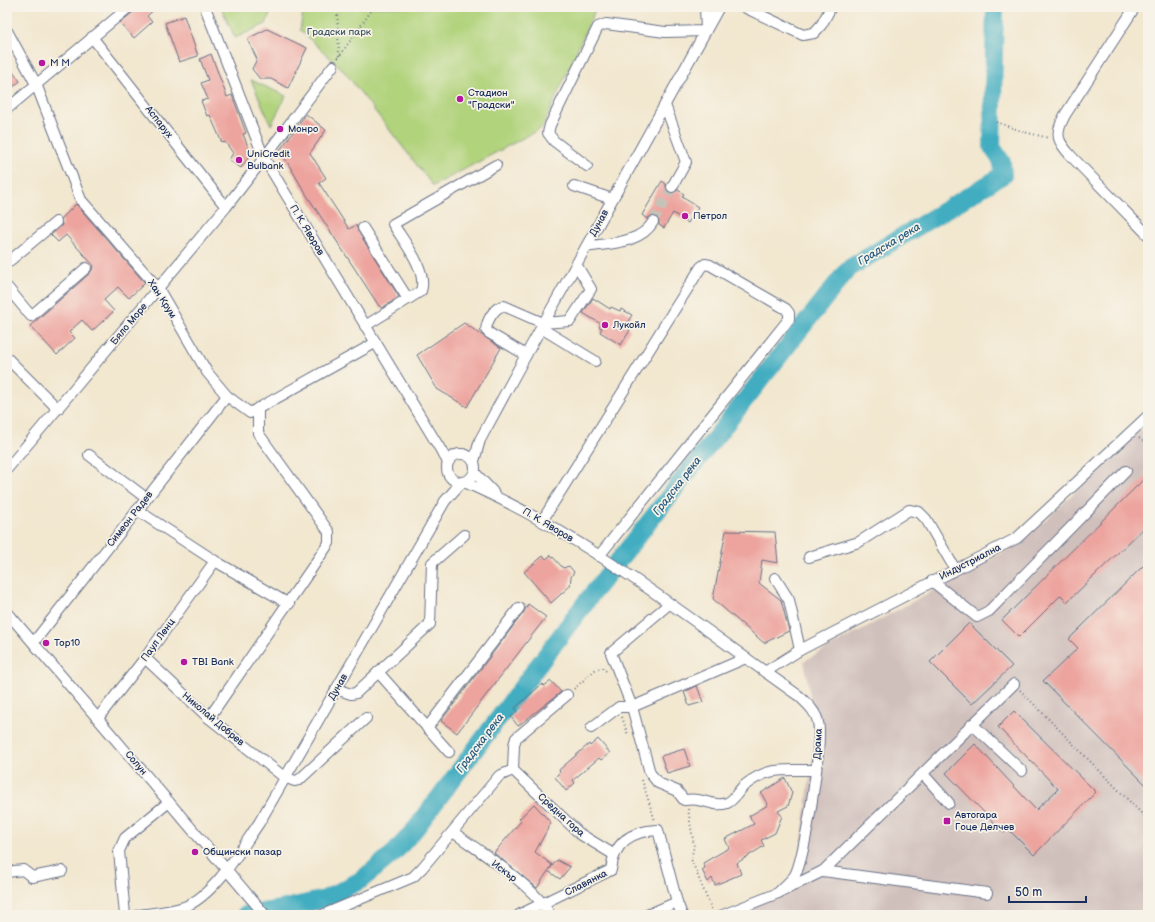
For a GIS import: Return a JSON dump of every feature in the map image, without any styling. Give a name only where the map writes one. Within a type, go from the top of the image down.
[{"type":"street","points":[[7,109],[129,7]]},
{"type":"street","name":"П. К. Яворов","points":[[205,7],[264,158],[374,343],[436,439],[448,462]]},
{"type":"street","points":[[587,166],[554,141],[548,133],[550,125],[598,27],[606,24],[665,32],[706,31],[705,7]]},
{"type":"street","name":"Дунав","points":[[474,462],[480,440],[719,7]]},
{"type":"street","points":[[744,7],[803,36],[814,33],[822,24],[831,7]]},
{"type":"street","points":[[1135,7],[1065,115],[1058,128],[1058,138],[1066,151],[1148,235]]},
{"type":"street","name":"Хан Крум","points":[[7,31],[36,84],[81,200],[158,288],[207,372],[227,396],[250,413],[258,408]]},
{"type":"street","name":"Аспарух","points":[[92,37],[226,206]]},
{"type":"street","name":"Бяло Море","points":[[7,469],[226,206],[333,66]]},
{"type":"street","points":[[664,105],[686,162],[672,187]]},
{"type":"street","points":[[365,326],[421,291],[424,283],[422,272],[394,224],[496,165]]},
{"type":"street","points":[[574,186],[612,199]]},
{"type":"street","points":[[7,263],[56,222]]},
{"type":"street","points":[[586,247],[630,240],[648,229],[652,222]]},
{"type":"street","points":[[363,228],[408,299]]},
{"type":"street","points":[[542,326],[570,321],[591,290],[576,264]]},
{"type":"street","points":[[542,521],[701,267],[705,264],[710,265],[786,310],[789,313],[789,319],[599,556]]},
{"type":"street","points":[[7,287],[31,316],[86,268]]},
{"type":"street","points":[[526,355],[489,334],[486,330],[486,326],[499,306],[504,306],[542,326],[595,361]]},
{"type":"street","points":[[209,718],[289,604],[329,543],[329,532],[258,433],[258,408],[374,343]]},
{"type":"street","points":[[7,358],[58,408]]},
{"type":"street","name":"Симеон Радев","points":[[34,642],[227,396]]},
{"type":"street","name":"Индустриална","points":[[765,672],[800,650],[1017,538],[1148,416]]},
{"type":"street","name":"П. К. Яворов","points":[[436,439],[461,454]]},
{"type":"street","name":"Дунав","points":[[461,454],[480,440]]},
{"type":"street","points":[[461,454],[474,462],[475,473],[472,477],[463,482],[451,478],[447,471],[448,462],[461,454]]},
{"type":"street","points":[[89,455],[146,498]]},
{"type":"street","points":[[932,581],[977,617],[989,611],[1126,471]]},
{"type":"street","name":"П. К. Яворов","points":[[475,473],[497,496]]},
{"type":"street","name":"Дунав","points":[[139,915],[185,907],[198,899],[226,870],[259,823],[284,777],[416,554],[445,501],[451,478]]},
{"type":"street","name":"П. К. Яворов","points":[[463,482],[497,496],[542,521],[629,574]]},
{"type":"street","name":"Дунав","points":[[445,501],[463,482]]},
{"type":"street","points":[[137,510],[215,561],[289,604]]},
{"type":"street","points":[[809,557],[859,542],[909,510],[919,512],[926,519],[955,569]]},
{"type":"street","points":[[336,689],[351,694],[356,693],[430,624],[432,562],[464,535]]},
{"type":"street","points":[[416,554],[432,562]]},
{"type":"street","name":"Паул Ленц","points":[[98,718],[145,658],[215,561]]},
{"type":"street","name":"Драма","points":[[629,574],[799,696],[812,709],[818,722],[818,753],[803,853],[794,875],[778,893],[725,915]]},
{"type":"street","points":[[775,578],[789,600],[800,650]]},
{"type":"street","points":[[669,604],[611,653],[632,707],[650,773],[658,783],[677,792],[684,800],[697,800],[714,804],[728,803],[737,795],[743,786],[756,777],[772,771],[790,769],[816,770]]},
{"type":"street","points":[[427,728],[519,608]]},
{"type":"street","name":"Солун","points":[[7,612],[265,915]]},
{"type":"street","name":"Николай Добрев","points":[[145,658],[209,718],[284,777]]},
{"type":"street","points":[[591,728],[619,707],[632,707],[746,658]]},
{"type":"street","points":[[378,672],[449,752]]},
{"type":"street","points":[[778,893],[823,871],[1014,684]]},
{"type":"street","points":[[322,915],[413,876],[453,832],[499,776],[513,770],[516,738],[567,695]]},
{"type":"street","points":[[284,777],[295,781],[299,780],[366,718]]},
{"type":"street","points":[[972,724],[1022,771]]},
{"type":"street","name":"Средна гора","points":[[513,770],[575,830],[613,854]]},
{"type":"street","points":[[923,774],[949,803]]},
{"type":"street","points":[[125,915],[118,851],[124,838],[169,802]]},
{"type":"street","name":"Славянка","points":[[519,915],[611,870],[613,854],[618,846],[630,836],[644,830],[658,830],[677,902]]},
{"type":"street","name":"Искър","points":[[453,832],[532,891],[544,903],[550,915]]},
{"type":"street","points":[[7,872],[23,870],[32,877],[62,871]]},
{"type":"street","points":[[823,871],[987,893]]},
{"type":"street","points":[[647,915],[677,902],[682,915]]},
{"type":"path","points":[[337,7],[339,57]]},
{"type":"path","points":[[333,66],[374,7]]},
{"type":"path","points":[[996,122],[1024,132],[1049,138],[1058,138]]},
{"type":"path","points":[[567,695],[596,669],[602,668],[610,674]]},
{"type":"path","points":[[1014,684],[1148,820]]},
{"type":"path","points":[[684,800],[689,812],[694,846],[691,860],[714,915]]},
{"type":"shaded area","points":[[1148,423],[1148,915],[739,915],[797,878],[816,728],[804,661],[1022,542]]},
{"type":"green space","points":[[221,7],[273,7],[266,24],[235,38]]},
{"type":"green space","name":"Стадион \"Градски\"","points":[[290,7],[606,7],[596,8],[542,128],[433,186],[343,70],[300,30],[303,12]]},
{"type":"green space","points":[[251,80],[286,96],[271,125]]},
{"type":"building","points":[[135,7],[157,7],[147,16],[152,22],[134,38],[120,23],[133,12]]},
{"type":"building","points":[[184,16],[198,56],[179,62],[165,23]]},
{"type":"building","points":[[267,29],[307,48],[288,88],[271,79],[260,79],[252,69],[257,59],[247,39]]},
{"type":"building","points":[[211,54],[227,97],[232,95],[246,133],[243,134],[251,154],[241,168],[229,160],[233,153],[225,142],[222,143],[210,115],[207,116],[201,101],[208,99],[201,83],[208,80],[200,59]]},
{"type":"building","points":[[7,65],[20,81],[7,92]]},
{"type":"building","points":[[306,114],[326,130],[310,153],[326,178],[319,183],[349,229],[356,225],[358,231],[399,297],[382,308],[379,306],[306,194],[280,150]]},
{"type":"building","points":[[662,181],[666,184],[669,192],[672,193],[678,190],[684,194],[682,197],[698,207],[688,223],[673,213],[664,228],[659,225],[659,220],[657,217],[651,216],[647,219],[642,215]]},
{"type":"building","points":[[76,204],[145,283],[129,298],[118,287],[104,300],[114,311],[92,331],[82,320],[69,332],[75,338],[57,355],[30,326],[90,273],[94,266],[66,235],[58,242],[51,235],[62,225],[61,219]]},
{"type":"building","points":[[593,298],[610,309],[611,307],[620,311],[621,309],[632,315],[625,326],[630,330],[621,345],[600,332],[602,328],[599,327],[601,324],[583,313]]},
{"type":"building","points":[[464,323],[501,348],[467,407],[437,389],[417,355]]},
{"type":"building","points":[[1148,475],[1148,524],[1067,602],[1061,595],[1019,637],[1002,620]]},
{"type":"building","points":[[726,531],[775,532],[778,563],[762,560],[759,583],[781,600],[789,631],[764,643],[713,599]]},
{"type":"building","points":[[551,555],[563,568],[569,566],[574,572],[571,577],[570,586],[551,603],[524,572],[543,556],[546,559]]},
{"type":"building","points":[[1148,561],[1148,787],[1043,681],[1078,648],[1069,639]]},
{"type":"building","points":[[528,604],[546,617],[457,733],[441,721],[524,612]]},
{"type":"building","points":[[969,623],[1012,666],[972,704],[930,662]]},
{"type":"building","points":[[551,681],[561,692],[518,726],[511,717],[517,711],[515,708],[542,684],[544,686]]},
{"type":"building","points":[[697,686],[703,702],[689,706],[684,692]]},
{"type":"building","points":[[1014,711],[1096,792],[1034,855],[1008,829],[1004,833],[946,773],[975,744],[1036,810],[1058,789],[998,727]]},
{"type":"building","points":[[598,739],[610,753],[601,760],[599,758],[573,780],[575,783],[566,791],[555,777],[560,772],[559,770],[589,744],[590,746]]},
{"type":"building","points":[[684,749],[690,766],[667,773],[661,756]]},
{"type":"building","points":[[785,778],[792,793],[788,806],[778,811],[782,816],[775,833],[761,840],[764,846],[737,863],[741,874],[715,885],[712,878],[708,882],[702,870],[705,868],[703,863],[729,848],[725,839],[754,824],[749,816],[768,805],[761,793]]},
{"type":"building","points":[[534,804],[551,823],[535,852],[552,865],[549,870],[557,860],[570,867],[560,879],[548,871],[537,888],[494,853],[521,821],[519,819]]},
{"type":"waterway","name":"Градска река","points":[[245,915],[325,899],[361,880],[394,853],[416,828],[585,603],[848,269],[1003,175],[1002,162],[992,147],[995,7]]},
{"type":"tunnel","points":[[653,222],[672,187]]},
{"type":"place","name":"M M","points":[[42,63]]},
{"type":"place","name":"Стадион \"Градски\"","points":[[460,99]]},
{"type":"place","name":"Монро","points":[[280,129]]},
{"type":"place","name":"UniCredit Bulbank","points":[[239,160]]},
{"type":"place","name":"Петрол","points":[[685,216]]},
{"type":"place","name":"Лукойл","points":[[605,325]]},
{"type":"place","name":"Top10","points":[[46,643]]},
{"type":"place","name":"TBI Bank","points":[[184,662]]},
{"type":"place","name":"Автогара Гоце Делчев","points":[[947,821]]},
{"type":"place","name":"Общински пазар","points":[[195,852]]},
{"type":"park label","name":"Градски парк","points":[[339,32]]}]
